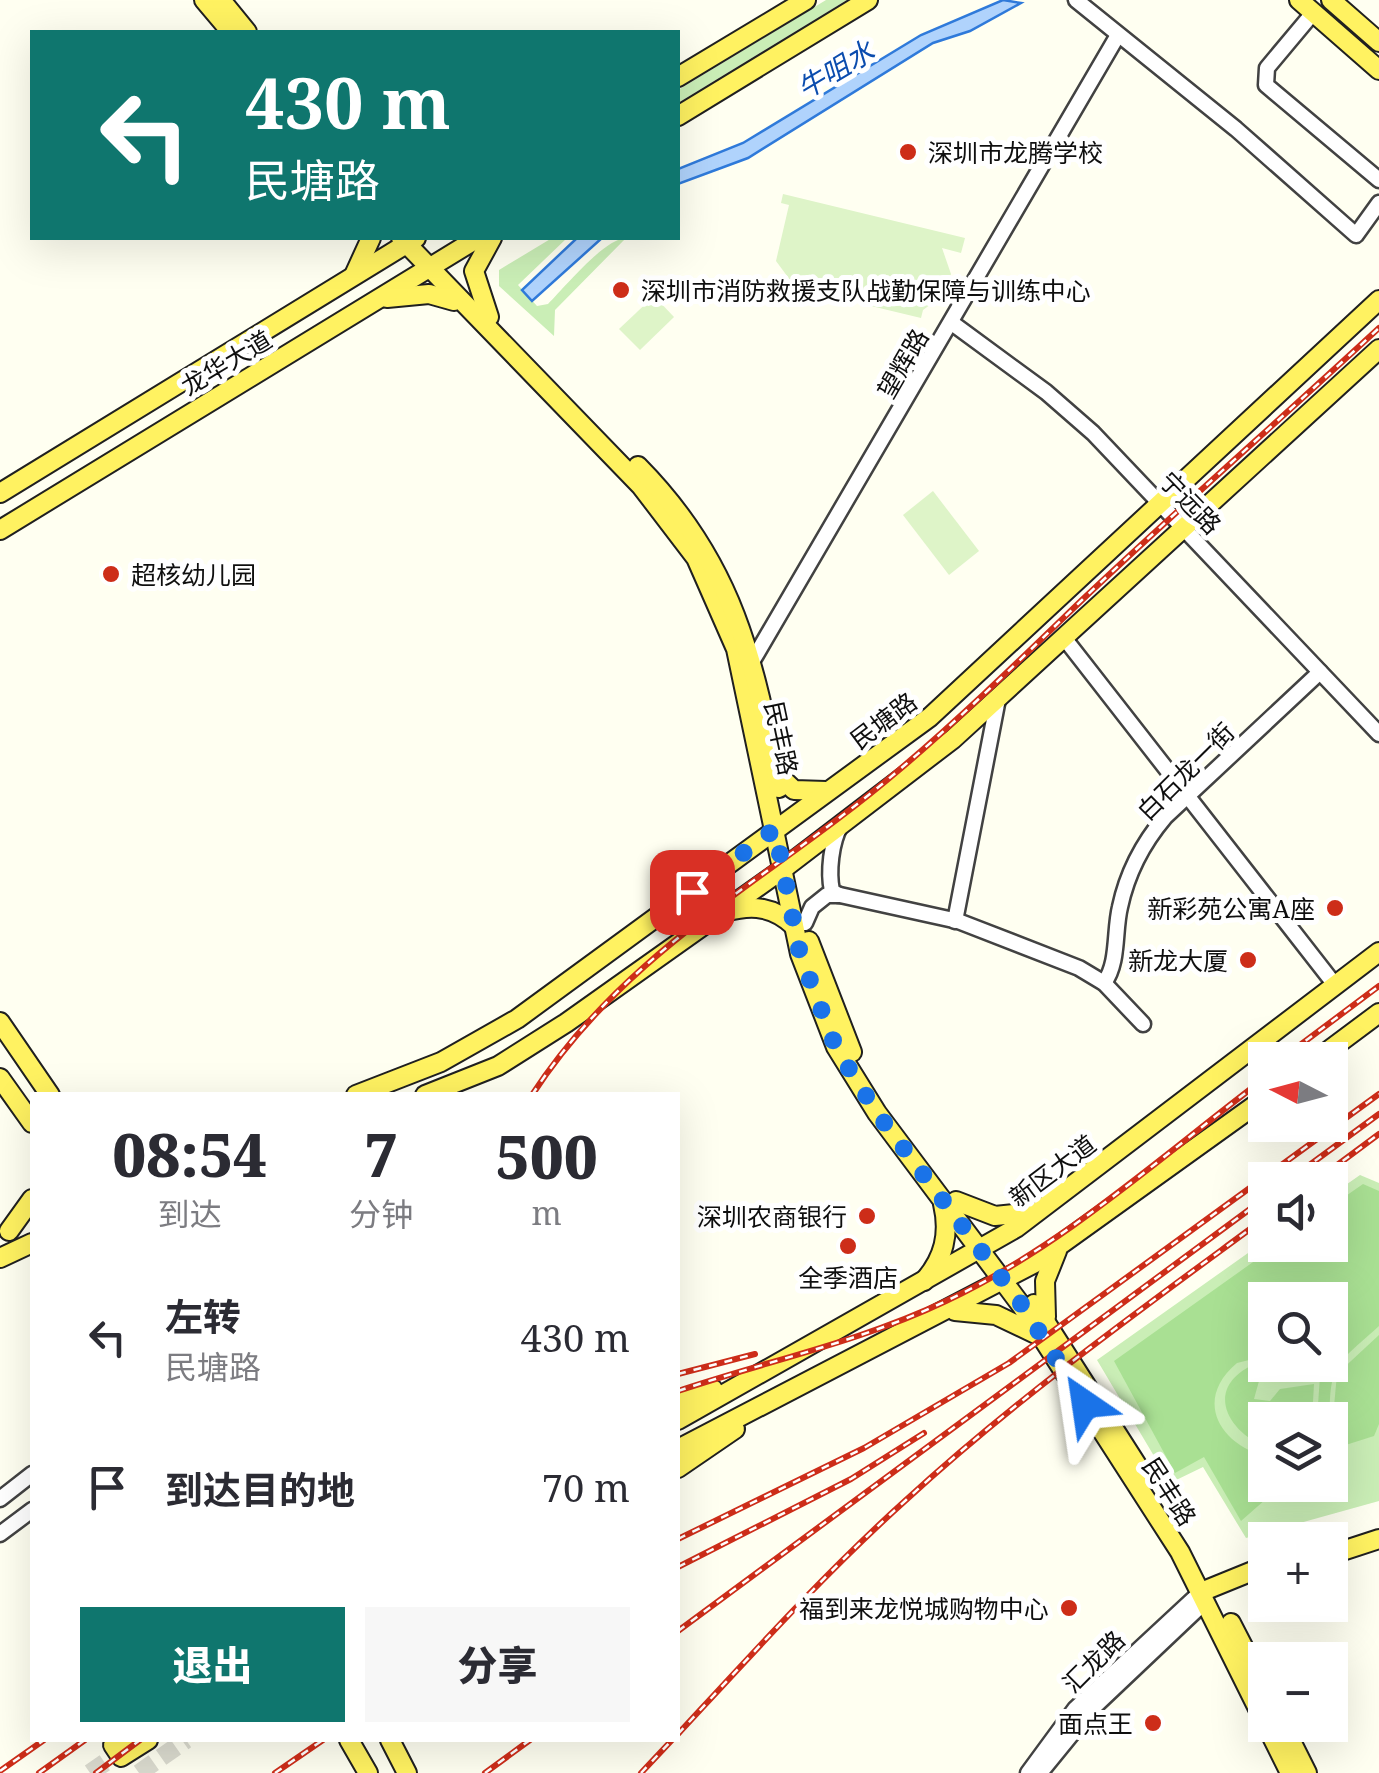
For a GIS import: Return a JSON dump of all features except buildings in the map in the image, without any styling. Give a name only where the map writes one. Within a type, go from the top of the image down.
[{"type":"main road","points":[[204,0],[229,30]]},
{"type":"main road","points":[[221,0],[245,30]]},
{"type":"main road","points":[[680,77],[806,0]]},
{"type":"main road","points":[[680,115],[868,0]]},
{"type":"main road","points":[[1330,0],[1379,42]]},
{"type":"main road","points":[[1306,6],[1379,70]]},
{"type":"main road","points":[[349,279],[363,262],[370,240]]},
{"type":"main road","name":"龙华大道","points":[[0,493],[408,240]]},
{"type":"main road","name":"民丰路","points":[[411,240],[464,306],[642,486],[696,558],[736,648],[780,825],[800,925],[847,1044],[949,1200],[1046,1330],[1248,1661]]},
{"type":"main road","name":"龙华大道","points":[[0,530],[475,240]]},
{"type":"main road","points":[[489,317],[474,276],[478,256],[490,240]]},
{"type":"main road","name":"民丰路","points":[[432,266],[489,317],[682,514],[724,582],[753,660],[776,774],[780,825]]},
{"type":"main road","points":[[372,302],[429,294],[464,306]]},
{"type":"main road","name":"民塘路","points":[[364,1092],[441,1062],[517,1019],[930,717],[1379,300]]},
{"type":"main road","points":[[433,1092],[498,1066],[532,1046],[841,825],[998,699],[1379,349]]},
{"type":"main road","points":[[776,774],[794,790],[806,794],[839,784]]},
{"type":"main road","points":[[716,916],[754,907],[771,910],[800,925]]},
{"type":"main road","name":"新区大道","points":[[680,1419],[986,1248],[1043,1209],[1379,952]]},
{"type":"main road","points":[[1340,1042],[1379,1013]]},
{"type":"main road","points":[[0,1022],[48,1092]]},
{"type":"main road","points":[[0,1078],[30,1119]]},
{"type":"main road","points":[[680,1448],[1009,1278],[1060,1247],[1248,1110]]},
{"type":"main road","points":[[920,1285],[934,1270],[946,1240],[949,1200],[995,1216],[1043,1209]]},
{"type":"main road","points":[[4,1234],[30,1202]]},
{"type":"main road","points":[[4,1234],[30,1221]]},
{"type":"main road","points":[[0,1258],[28,1246]]},
{"type":"main road","points":[[944,1314],[969,1310],[1046,1330],[1046,1281],[1060,1247]]},
{"type":"main road","points":[[680,1401],[756,1374]]},
{"type":"main road","points":[[680,1467],[770,1402]]},
{"type":"main road","points":[[1348,1537],[1379,1526]]},
{"type":"main road","points":[[1348,1549],[1379,1539]]},
{"type":"main road","points":[[1208,1594],[1248,1574]]},
{"type":"main road","points":[[1208,1594],[1248,1583]]},
{"type":"main road","name":"民丰路","points":[[1208,1594],[1290,1773]]},
{"type":"main road","points":[[117,1742],[112,1745],[121,1758],[145,1742]]},
{"type":"main road","points":[[351,1742],[368,1773]]},
{"type":"main road","points":[[361,1742],[376,1773]]},
{"type":"main road","points":[[391,1742],[406,1773]]},
{"type":"main road","points":[[1292,1742],[1307,1773]]},
{"type":"street","points":[[1076,0],[1236,128],[1356,235],[1379,203]]},
{"type":"street","points":[[1306,6],[1267,68],[1266,84],[1379,180]]},
{"type":"street","name":"望辉路","points":[[753,660],[1118,36]]},
{"type":"street","name":"宁远路","points":[[952,322],[1057,401],[1161,503],[1379,734]]},
{"type":"street","points":[[1065,639],[1336,985]]},
{"type":"street","name":"白石龙一街","points":[[1104,983],[1111,966],[1120,907],[1137,858],[1156,828],[1320,672]]},
{"type":"street","points":[[956,920],[998,699]]},
{"type":"street","points":[[841,825],[834,840],[832,891],[956,920],[1079,968],[1104,983],[1143,1024]]},
{"type":"street","points":[[800,925],[819,900],[840,895]]},
{"type":"street","points":[[0,1499],[30,1476]]},
{"type":"street","points":[[0,1534],[30,1512]]},
{"type":"street","name":"汇龙路","points":[[1028,1773],[1076,1710],[1208,1594]]},
{"type":"street","name":"汇龙路","points":[[1040,1773],[1093,1708],[1208,1594]]},
{"type":"green space","points":[[826,0],[847,0],[680,102],[680,89]]},
{"type":"green space","points":[[783,194],[965,238],[961,253],[942,248],[951,274],[942,296],[923,310],[921,318],[796,288],[776,261],[789,205],[781,203]]},
{"type":"green space","points":[[549,240],[565,240],[518,285],[537,306],[548,304],[596,255],[617,240],[624,240],[555,310],[554,336],[499,286],[499,270]]},
{"type":"green space","points":[[654,296],[674,317],[640,350],[619,329]]},
{"type":"green space","points":[[933,491],[979,551],[949,575],[903,515]]},
{"type":"green space","points":[[1360,1175],[1379,1183],[1379,1501],[1304,1522],[1248,1522],[1246,1538],[1203,1467],[1170,1483],[1097,1360],[1248,1253],[1248,1262],[1348,1262],[1348,1183]]},
{"type":"green space","points":[[1363,1184],[1379,1191],[1379,1326],[1348,1355],[1348,1282],[1248,1282],[1248,1360],[1237,1363],[1224,1377],[1215,1405],[1224,1430],[1248,1449],[1248,1502],[1263,1502],[1241,1521],[1204,1457],[1175,1473],[1114,1361],[1253,1262],[1348,1262],[1348,1194]]},
{"type":"green space","points":[[1379,1335],[1379,1424],[1374,1436],[1348,1444],[1348,1402],[1334,1402],[1336,1382],[1348,1382],[1348,1364]]},
{"type":"green space","points":[[1248,1368],[1248,1382],[1259,1382],[1254,1399],[1270,1401],[1280,1389],[1314,1384],[1313,1402],[1248,1402],[1248,1437],[1230,1418],[1226,1406],[1230,1383]]},
{"type":"green space","points":[[1320,1382],[1333,1382],[1331,1402],[1318,1402]]},
{"type":"water","points":[[1003,0],[1021,3],[970,31],[933,43],[748,158],[680,183],[680,168],[743,143],[921,35]]},
{"type":"water","points":[[575,240],[600,240],[532,301],[522,290]]},
{"type":"tunnel","points":[[139,1773],[183,1742]]},
{"type":"tunnel","points":[[90,1773],[129,1746]]},
{"type":"railway","points":[[534,1092],[570,1043],[656,956],[923,750],[1379,328]]},
{"type":"railway","points":[[1304,1042],[1379,986]]},
{"type":"railway","points":[[680,1390],[880,1328],[989,1279],[1071,1227],[1248,1091]]},
{"type":"railway","points":[[680,1538],[864,1448],[1009,1363],[1379,1094]]},
{"type":"railway","points":[[1314,1162],[1379,1114]]},
{"type":"railway","points":[[1341,1162],[1379,1134]]},
{"type":"railway","points":[[680,1630],[1248,1211]]},
{"type":"railway","points":[[680,1732],[818,1585],[949,1462],[1082,1354],[1248,1231]]},
{"type":"railway","points":[[680,1373],[755,1354]]},
{"type":"railway","points":[[680,1566],[851,1479],[924,1433]]},
{"type":"railway","points":[[0,1771],[41,1742]]},
{"type":"railway","points":[[39,1773],[82,1742]]},
{"type":"railway","points":[[96,1773],[137,1742]]},
{"type":"railway","points":[[275,1773],[320,1742]]},
{"type":"railway","points":[[485,1773],[527,1742]]},
{"type":"railway","points":[[641,1773],[670,1742]]},
{"type":"place","name":"深圳市龙腾学校","points":[[908,152]]},
{"type":"place","name":"深圳市消防救援支队战勤保障与训练中心","points":[[621,290]]},
{"type":"place","name":"超核幼儿园","points":[[111,574]]},
{"type":"place","name":"新彩苑公寓A座","points":[[1335,908]]},
{"type":"place","name":"新龙大厦","points":[[1248,960]]},
{"type":"place","name":"深圳农商银行","points":[[867,1216]]},
{"type":"place","name":"全季酒店","points":[[848,1246]]},
{"type":"place","name":"福到来龙悦城购物中心","points":[[1069,1608]]},
{"type":"place","name":"面点王","points":[[1153,1723]]},
{"type":"route","points":[[692,892],[775,829],[800,954],[836,1048],[877,1113],[1022,1305],[1085,1404]]},
{"type":"water label","name":"牛咀水","points":[[835,69]]}]
